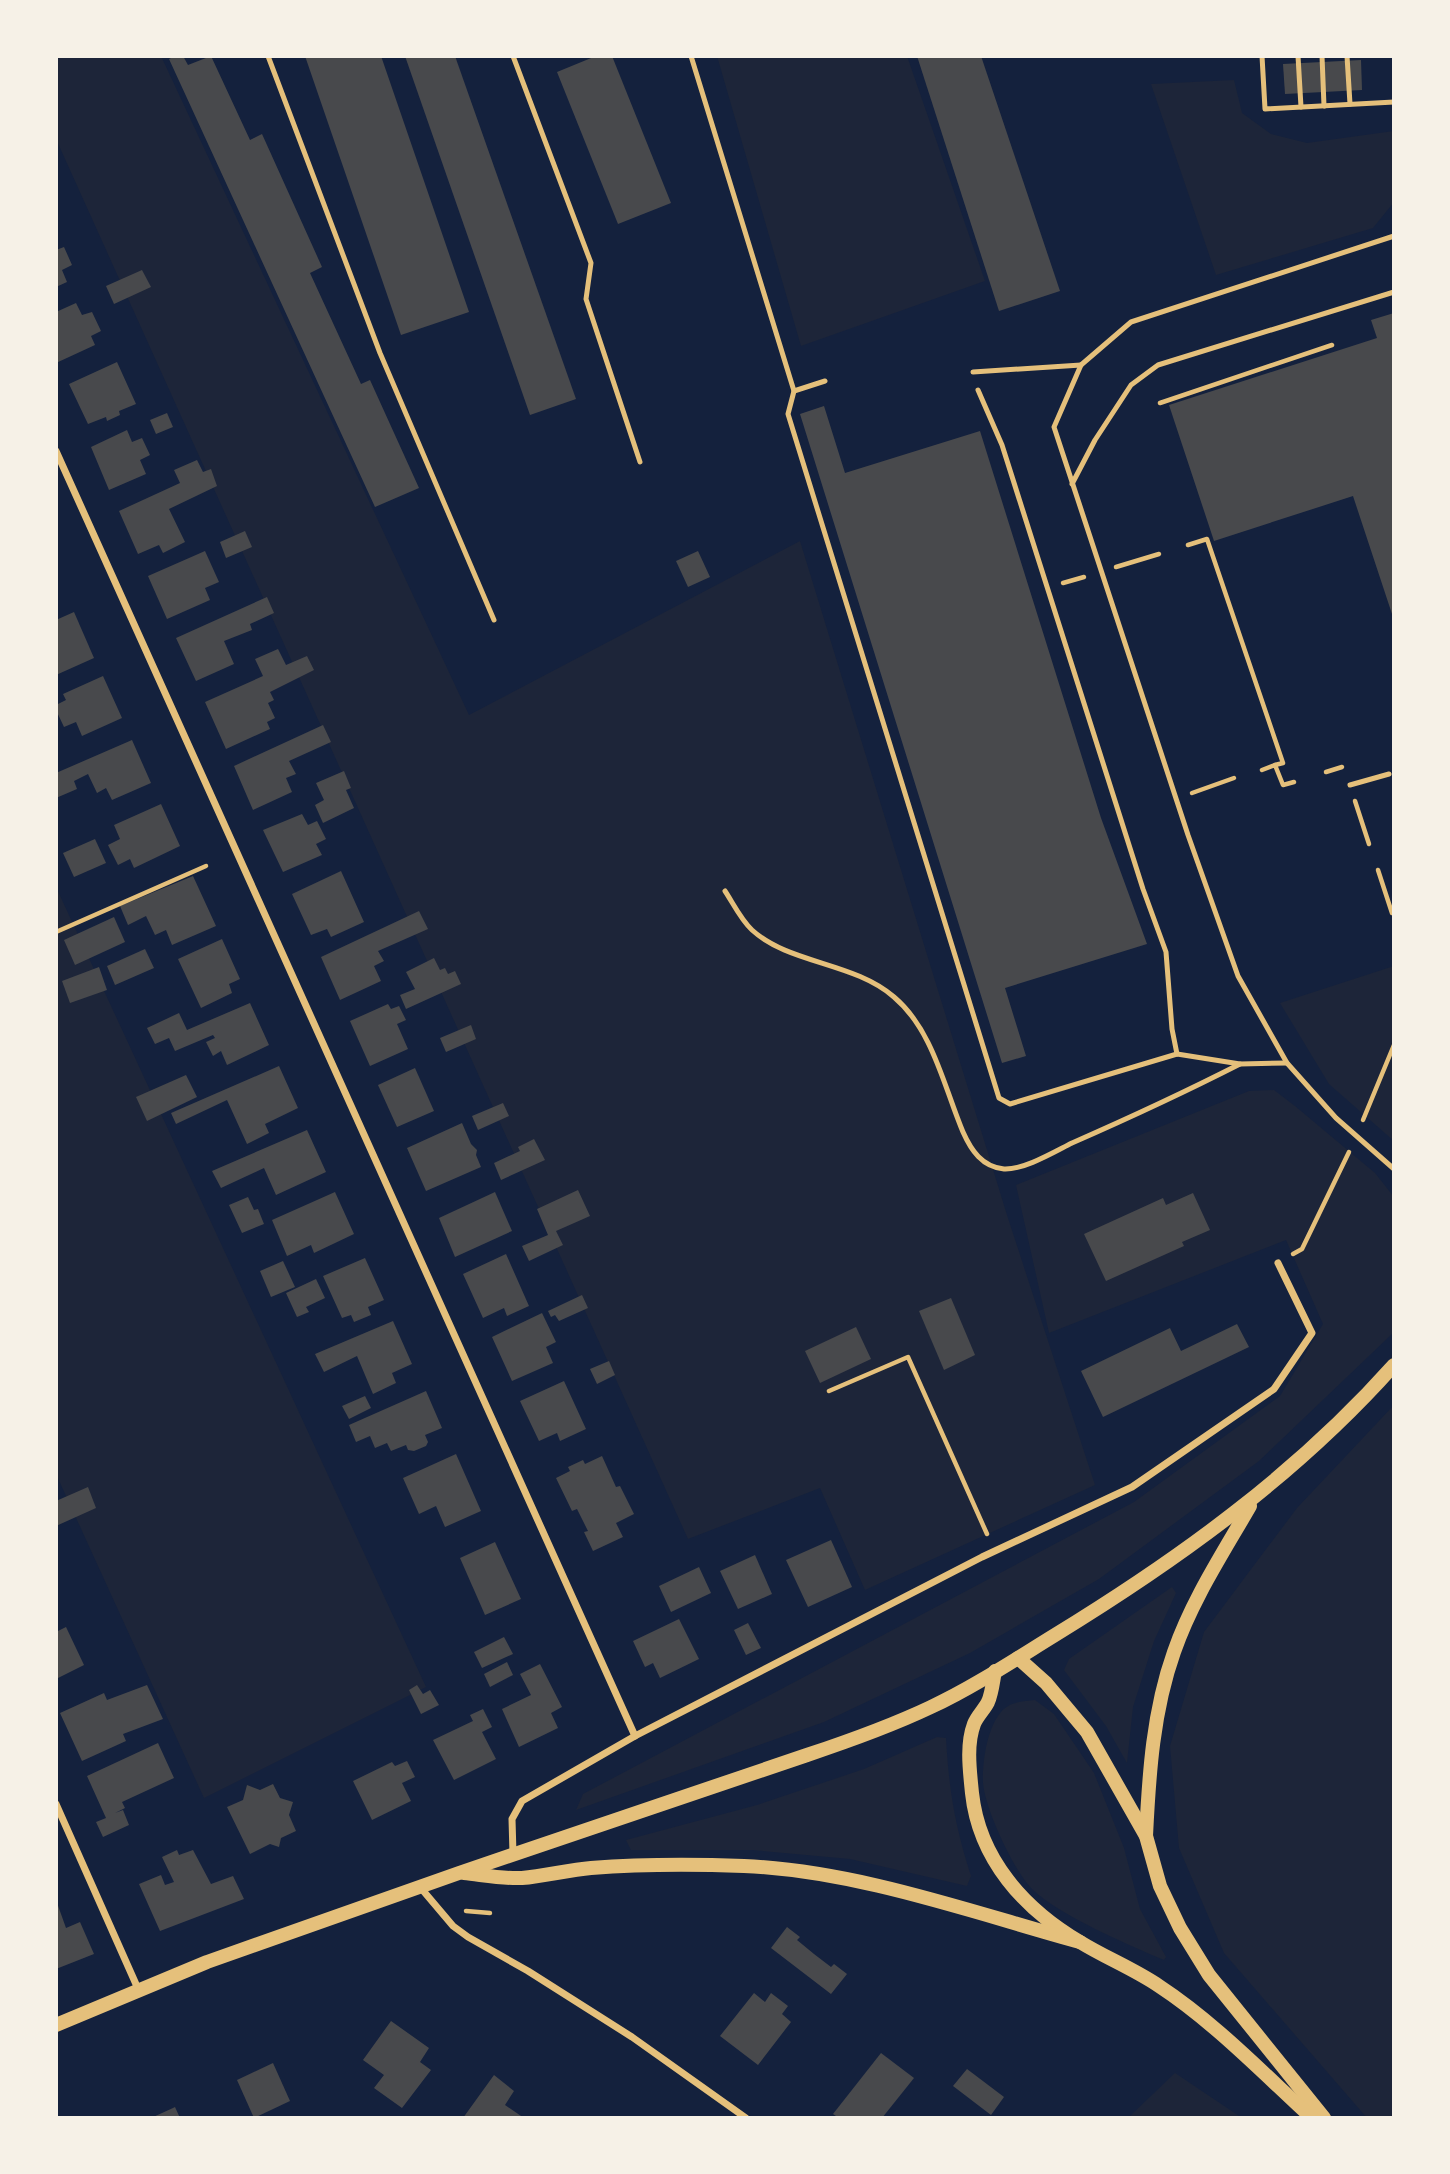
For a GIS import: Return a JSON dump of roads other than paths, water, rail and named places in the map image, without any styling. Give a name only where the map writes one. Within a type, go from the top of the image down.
[{"type":"main road","points":[[56,2025],[207,1962],[513,1854],[864,1735],[933,1706],[1114,1600],[1254,1499],[1358,1405],[1394,1365]]},
{"type":"main road","points":[[1146,1836],[1155,1726],[1173,1653],[1194,1605],[1254,1499]]},
{"type":"main road","points":[[1018,1658],[1046,1683],[1087,1732],[1146,1836],[1160,1886],[1180,1928],[1209,1975],[1324,2118]]},
{"type":"main road","points":[[995,1671],[988,1700],[974,1725],[969,1765],[973,1802],[982,1836],[998,1868],[1023,1900],[1080,1942],[1122,1963],[1162,1988],[1312,2118]]},
{"type":"main road","points":[[459,1873],[521,1878],[588,1868],[687,1864],[748,1866],[809,1873],[878,1887],[1080,1942]]},
{"type":"street","points":[[56,451],[635,1736]]},
{"type":"street","points":[[513,1854],[512,1818],[523,1801],[635,1736],[994,1551],[1132,1487],[1274,1389],[1312,1334],[1278,1263]]},
{"type":"street","points":[[56,1804],[139,1991]]},
{"type":"street","points":[[420,1887],[453,1926],[468,1937],[528,1971],[632,2037],[746,2118]]},
{"type":"lane","points":[[268,56],[380,353],[494,620]]},
{"type":"lane","points":[[513,56],[592,264],[586,299],[640,462]]},
{"type":"lane","points":[[691,56],[794,391],[788,414],[999,1098],[1010,1104],[1177,1054],[1240,1064],[1287,1063]]},
{"type":"lane","points":[[1262,56],[1265,109],[1394,102]]},
{"type":"lane","points":[[1298,56],[1301,107]]},
{"type":"lane","points":[[1321,56],[1324,106]]},
{"type":"lane","points":[[1347,56],[1350,104]]},
{"type":"lane","points":[[1394,236],[1131,322],[1081,365],[1054,427],[1188,835],[1238,976],[1287,1063],[1336,1118],[1394,1168]]},
{"type":"lane","points":[[1072,484],[1095,440],[1131,385],[1158,365],[1394,292]]},
{"type":"lane","points":[[973,372],[1081,365]]},
{"type":"lane","points":[[794,391],[825,381]]},
{"type":"lane","points":[[978,390],[1002,445],[1166,952],[1172,1029],[1177,1054]]},
{"type":"lane","points":[[1350,786],[1389,774]]},
{"type":"lane","points":[[725,891],[750,929],[764,939],[793,953],[862,976],[902,1003],[918,1025],[938,1064],[974,1153],[988,1164],[1001,1169],[1015,1169],[1052,1153],[1240,1064]]}]
